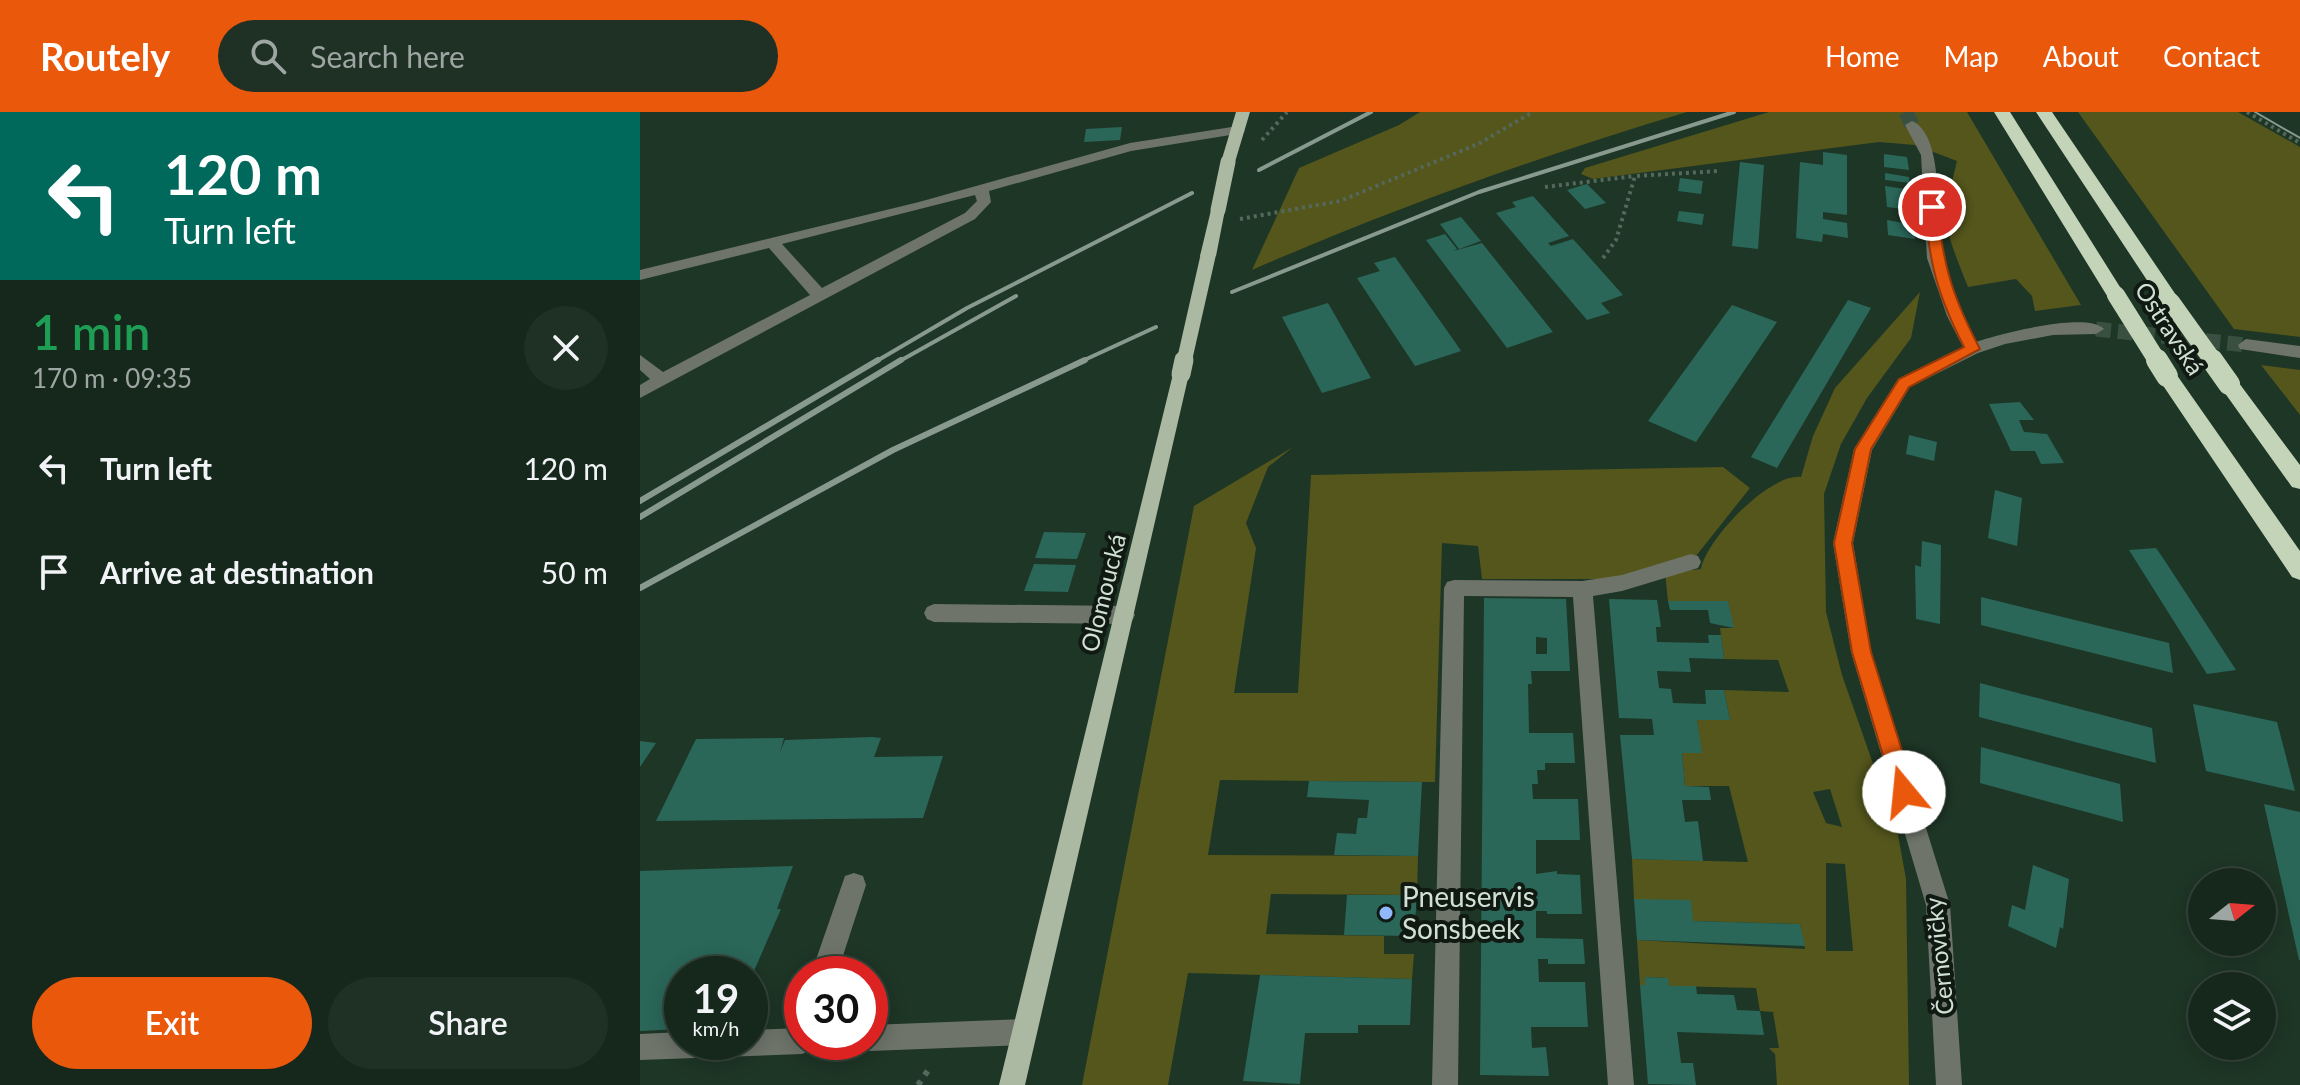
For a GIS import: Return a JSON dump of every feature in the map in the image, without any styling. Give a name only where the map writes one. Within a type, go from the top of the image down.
[{"type":"highway","name":"Ostravská","points":[[2002,112],[2167,376],[2300,570]]},
{"type":"highway","name":"Ostravská","points":[[2044,112],[2171,302],[2300,481]]},
{"type":"highway","points":[[2259,425],[2300,470]]},
{"type":"main road","name":"Olomoucká","points":[[1012,1085],[1125,615],[1228,162],[1243,112]]},
{"type":"street","points":[[1912,125],[1928,155],[1935,258],[1955,316],[1972,349]]},
{"type":"street","points":[[640,275],[1130,147],[1238,130]]},
{"type":"street","points":[[640,392],[970,216],[984,202],[981,187]]},
{"type":"street","points":[[772,242],[821,297]]},
{"type":"street","name":"Černovičky","points":[[1949,1085],[1938,905],[1861,652],[1843,543],[1863,449],[1904,383],[1972,349],[2040,332],[2096,329]]},
{"type":"street","points":[[2246,345],[2300,352]]},
{"type":"street","points":[[640,361],[661,380]]},
{"type":"street","points":[[1445,1085],[1454,588],[1582,589],[1622,583],[1691,562]]},
{"type":"street","points":[[1582,589],[1621,1085]]},
{"type":"street","points":[[934,613],[1125,615]]},
{"type":"street","points":[[830,956],[854,885]]},
{"type":"street","points":[[888,1037],[1024,1032]]},
{"type":"street","points":[[640,1047],[784,1041]]},
{"type":"path","points":[[1216,216],[1340,201],[1478,144],[1533,112]]},
{"type":"path","points":[[2247,112],[2300,143]]},
{"type":"path","points":[[1545,187],[1635,176],[1719,171]]},
{"type":"path","points":[[1603,258],[1616,240],[1635,176]]},
{"type":"shaded area","points":[[1420,112],[1687,112],[1467,185],[1359,225],[1252,270],[1299,168],[1399,125]]},
{"type":"shaded area","points":[[1769,112],[1967,112],[2081,305],[2035,311],[2032,296],[2016,279],[1968,287],[1948,225],[1947,213],[1957,161],[1915,145],[1879,142],[1593,179],[1581,174],[1585,168]]},
{"type":"shaded area","points":[[2078,112],[2238,112],[2300,147],[2300,337],[2234,329]]},
{"type":"shaded area","points":[[1920,292],[1911,338],[1867,398],[1841,444],[1824,494],[1826,612],[1842,675],[1898,835],[1906,879],[1909,1085],[1777,1085],[1775,1054],[1769,1048],[1779,1048],[1773,1012],[1760,1011],[1756,988],[1669,986],[1667,978],[1645,977],[1645,985],[1640,985],[1637,940],[1805,949],[1800,924],[1693,921],[1634,899],[1632,859],[1748,862],[1729,786],[1685,786],[1682,753],[1701,753],[1697,720],[1730,720],[1724,690],[1789,692],[1778,660],[1724,659],[1720,628],[1733,628],[1728,601],[1668,601],[1665,573],[1701,569],[1714,542],[1741,511],[1773,486],[1801,477],[1813,436],[1835,388]],"holes":[[[1830,789],[1842,827],[1826,823],[1813,792]],[[1826,863],[1845,864],[1853,951],[1826,951]]]},
{"type":"shaded area","points":[[2261,365],[2300,370],[2300,415]]},
{"type":"shaded area","points":[[1293,447],[1268,467],[1246,523],[1256,548],[1234,693],[1298,693],[1311,475],[1723,467],[1750,488],[1696,556],[1621,579],[1482,579],[1478,546],[1442,543],[1435,782],[1220,780],[1208,855],[1418,856],[1417,895],[1271,894],[1266,934],[1384,936],[1384,954],[1414,954],[1412,979],[1188,973],[1168,1085],[1082,1085],[1194,506]]},
{"type":"building","points":[[1122,127],[1120,140],[1084,142],[1086,129]]},
{"type":"building","points":[[1823,152],[1847,155],[1847,215],[1823,212],[1823,219],[1847,223],[1848,238],[1823,234],[1822,242],[1796,238],[1800,162],[1823,165]]},
{"type":"building","points":[[1884,154],[1907,157],[1909,170],[1884,167]]},
{"type":"building","points":[[1740,162],[1764,165],[1758,249],[1732,246]]},
{"type":"building","points":[[1885,173],[1909,177],[1910,183],[1885,180]]},
{"type":"building","points":[[1680,178],[1703,181],[1701,194],[1678,191]]},
{"type":"building","points":[[1587,184],[1606,203],[1585,209],[1567,190]]},
{"type":"building","points":[[1885,186],[1911,190],[1912,210],[1887,207]]},
{"type":"building","points":[[1533,196],[1569,236],[1548,243],[1551,246],[1573,239],[1623,295],[1601,303],[1610,313],[1587,320],[1496,213],[1516,207],[1512,202]]},
{"type":"building","points":[[1679,211],[1704,214],[1702,225],[1677,221]]},
{"type":"building","points":[[1461,217],[1481,241],[1459,249],[1440,224]]},
{"type":"building","points":[[1887,220],[1914,225],[1915,239],[1888,235]]},
{"type":"building","points":[[1445,234],[1457,249],[1453,251],[1482,243],[1553,332],[1507,348],[1426,240]]},
{"type":"building","points":[[1395,257],[1461,351],[1415,366],[1357,278],[1380,271],[1374,263]]},
{"type":"building","points":[[1848,300],[1871,308],[1777,468],[1751,457]]},
{"type":"building","points":[[1328,303],[1371,378],[1322,393],[1282,317]]},
{"type":"building","points":[[1732,305],[1777,322],[1696,442],[1648,421]]},
{"type":"building","points":[[2020,402],[2034,420],[2019,420],[2024,432],[2047,434],[2064,463],[2041,464],[2035,451],[2011,451],[1989,404]]},
{"type":"building","points":[[1909,435],[1937,442],[1934,461],[1906,454]]},
{"type":"building","points":[[1995,490],[2022,498],[2017,546],[1988,538]]},
{"type":"building","points":[[1044,532],[1086,533],[1077,559],[1035,558]]},
{"type":"building","points":[[1922,541],[1941,545],[1940,624],[1916,619],[1915,565],[1921,567]]},
{"type":"building","points":[[2156,548],[2236,670],[2207,674],[2129,550]]},
{"type":"building","points":[[1034,564],[1076,565],[1068,592],[1024,591]]},
{"type":"building","points":[[1981,597],[2169,643],[2173,673],[1981,625]]},
{"type":"building","points":[[1484,598],[1566,599],[1570,671],[1531,671],[1532,684],[1528,684],[1529,733],[1573,733],[1575,763],[1545,763],[1545,770],[1537,770],[1538,784],[1532,784],[1533,799],[1578,799],[1580,840],[1536,840],[1536,874],[1557,871],[1557,874],[1580,875],[1582,914],[1536,911],[1536,938],[1583,939],[1585,964],[1548,964],[1548,959],[1538,959],[1539,982],[1585,982],[1588,1027],[1531,1027],[1532,1048],[1546,1047],[1549,1076],[1480,1075]],"holes":[[[1536,637],[1547,638],[1547,654],[1536,654]]]},
{"type":"building","points":[[1609,599],[1657,600],[1661,627],[1656,627],[1657,642],[1709,643],[1708,635],[1721,635],[1724,659],[1689,658],[1691,672],[1657,671],[1659,688],[1671,689],[1673,703],[1706,704],[1705,690],[1724,690],[1730,720],[1697,720],[1702,753],[1682,753],[1685,786],[1709,787],[1711,800],[1682,800],[1685,822],[1698,821],[1703,861],[1632,859],[1620,735],[1654,735],[1652,719],[1619,718]]},
{"type":"building","points":[[1668,601],[1728,601],[1734,628],[1710,623],[1708,610],[1670,610]]},
{"type":"building","points":[[1980,683],[2152,728],[2156,763],[1979,717]]},
{"type":"building","points":[[2193,704],[2277,722],[2295,791],[2206,771]]},
{"type":"building","points":[[784,738],[780,752],[785,740],[881,738],[874,757],[943,756],[923,818],[656,821],[696,739]]},
{"type":"building","points":[[640,741],[656,743],[640,767]]},
{"type":"building","points":[[1981,747],[2120,784],[2123,822],[1980,783]]},
{"type":"building","points":[[1309,781],[1422,782],[1418,856],[1334,855],[1337,833],[1356,834],[1358,818],[1367,818],[1369,800],[1307,797]]},
{"type":"building","points":[[2264,804],[2300,812],[2300,960],[2299,960]]},
{"type":"building","points":[[2033,865],[2069,879],[2063,929],[2060,927],[2056,948],[2008,926],[2012,905],[2025,910]]},
{"type":"building","points":[[793,866],[777,909],[781,909],[760,956],[664,956],[664,1030],[640,1031],[640,871]]},
{"type":"building","points":[[1347,895],[1417,895],[1414,936],[1344,935]]},
{"type":"building","points":[[1634,899],[1691,900],[1693,921],[1800,924],[1805,946],[1637,940]]},
{"type":"building","points":[[1260,975],[1412,979],[1410,1025],[1358,1025],[1358,1033],[1305,1033],[1300,1084],[1243,1081]]},
{"type":"building","points":[[1645,977],[1668,978],[1669,986],[1696,986],[1697,994],[1734,995],[1737,1010],[1760,1011],[1764,1035],[1677,1032],[1681,1063],[1693,1063],[1696,1085],[1648,1084],[1640,985],[1645,985]]},
{"type":"tunnel","points":[[1906,112],[1912,125]]},
{"type":"tunnel","points":[[2096,329],[2246,345]]},
{"type":"tram line","points":[[2255,112],[2300,138]]},
{"type":"railway","points":[[1259,170],[1371,112]]},
{"type":"railway","points":[[1232,292],[1479,192],[1734,112]]},
{"type":"railway","points":[[875,362],[967,308],[1192,193]]},
{"type":"railway","points":[[898,362],[1016,296]]},
{"type":"railway","points":[[1080,362],[1156,327]]},
{"type":"railway","points":[[640,501],[878,360]]},
{"type":"railway","points":[[640,517],[901,360]]},
{"type":"railway","points":[[640,588],[893,450],[1085,360]]},
{"type":"place","name":"Pneuservis Sonsbeek","points":[[1386,913]]},
{"type":"route","points":[[1904,792],[1861,652],[1843,543],[1863,449],[1904,383],[1972,349],[1955,316],[1935,258],[1932,207]]}]
